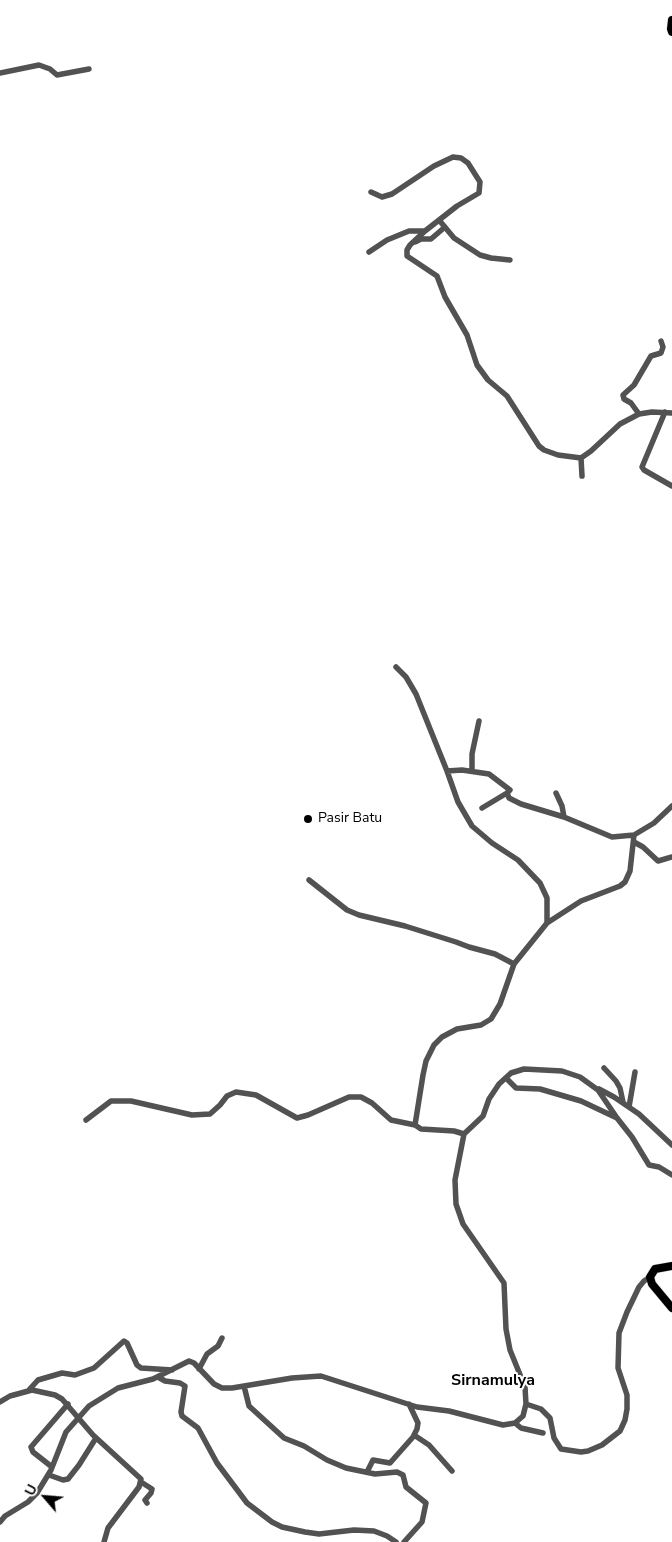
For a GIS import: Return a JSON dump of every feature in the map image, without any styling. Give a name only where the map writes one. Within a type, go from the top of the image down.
[{"type":"main road","points":[[672,20],[672,32]]},
{"type":"main road","points":[[672,1266],[655,1269],[650,1277],[652,1284],[672,1308]]},
{"type":"street","points":[[0,73],[39,64],[57,75],[89,69]]},
{"type":"street","points":[[371,192],[386,196],[453,157],[461,158],[468,163],[478,178],[480,191],[425,231],[408,248],[408,256],[437,276],[445,297],[466,335],[477,365],[482,373],[507,396],[539,446],[544,450],[558,455],[581,458],[620,424],[639,414],[672,413]]},
{"type":"street","points":[[440,220],[454,238],[480,255],[510,260]]},
{"type":"street","points":[[413,242],[421,239],[431,239],[445,227]]},
{"type":"street","points":[[369,252],[387,240],[409,231],[425,231]]},
{"type":"street","points":[[639,414],[632,404],[623,398],[623,395],[634,385],[651,356],[661,353],[663,346],[661,341]]},
{"type":"street","points":[[665,412],[642,467],[672,486]]},
{"type":"street","points":[[581,458],[582,476]]},
{"type":"street","points":[[396,667],[406,677],[416,694],[458,802],[472,826],[492,843],[518,860],[540,883],[546,898],[547,923]]},
{"type":"street","points":[[472,771],[472,754],[479,721]]},
{"type":"street","points":[[447,770],[482,772],[496,778],[510,790],[482,808]]},
{"type":"street","points":[[506,793],[509,798],[521,804],[564,817],[612,836],[634,838],[658,861],[672,857]]},
{"type":"street","points":[[556,793],[562,806],[564,817]]},
{"type":"street","points":[[415,1125],[426,1061],[434,1045],[450,1032],[481,1025],[491,1019],[500,1004],[514,964],[547,923],[581,900],[617,887],[625,882],[630,871],[634,838],[672,806]]},
{"type":"street","points":[[309,880],[347,910],[359,915],[405,926],[469,948],[495,954],[514,964]]},
{"type":"street","points":[[604,1068],[620,1088],[623,1102]]},
{"type":"street","points":[[0,1522],[5,1516],[28,1502],[37,1493],[49,1475],[66,1432],[89,1406],[118,1388],[158,1377],[189,1361],[194,1363],[214,1384],[222,1388],[292,1378],[322,1376],[409,1404],[449,1411],[503,1425],[515,1423],[523,1416],[526,1404],[525,1387],[510,1350],[506,1330],[504,1283],[462,1224],[456,1204],[455,1180],[464,1134],[483,1116],[489,1098],[498,1084],[511,1073],[524,1069],[562,1072],[580,1077],[603,1095],[649,1164],[672,1174]]},
{"type":"street","points":[[629,1107],[635,1072]]},
{"type":"street","points":[[506,1078],[516,1088],[540,1089],[581,1101],[617,1118]]},
{"type":"street","points":[[592,1086],[623,1102],[644,1118],[672,1145]]},
{"type":"street","points":[[86,1120],[110,1102],[131,1101],[192,1115],[210,1114],[227,1096],[236,1092],[256,1095],[297,1118],[349,1097],[362,1097],[372,1103],[391,1120],[421,1128],[449,1130],[464,1134]]},
{"type":"street","points":[[526,1404],[541,1409],[550,1418],[554,1438],[561,1449],[581,1452],[588,1451],[602,1445],[620,1431],[625,1420],[627,1395],[618,1368],[619,1334],[626,1312],[639,1287],[650,1277]]},
{"type":"street","points":[[199,1369],[207,1354],[218,1346],[222,1338]]},
{"type":"street","points":[[28,1391],[38,1380],[62,1373],[75,1375],[94,1368],[124,1341],[141,1368],[173,1370]]},
{"type":"street","points":[[158,1377],[165,1381],[180,1383],[185,1386],[182,1416],[198,1428],[216,1463],[247,1503],[272,1522],[293,1530],[312,1533],[354,1530],[374,1531],[396,1542]]},
{"type":"street","points":[[244,1386],[249,1406],[284,1438],[304,1446],[327,1460],[346,1468],[375,1474],[392,1472],[404,1477],[406,1487],[424,1501],[426,1506],[422,1522],[404,1542]]},
{"type":"street","points":[[0,1402],[10,1396],[32,1390],[55,1395],[68,1404],[96,1438],[141,1482],[152,1489],[152,1492],[145,1500],[147,1503]]},
{"type":"street","points":[[52,1467],[33,1452],[31,1447],[68,1404]]},
{"type":"street","points":[[367,1472],[373,1460],[388,1464],[392,1462],[414,1435],[418,1423],[409,1404]]},
{"type":"street","points":[[515,1423],[521,1428],[543,1433]]},
{"type":"street","points":[[414,1435],[429,1445],[452,1471]]},
{"type":"street","points":[[49,1475],[63,1480],[68,1478],[80,1465],[96,1438]]},
{"type":"street","points":[[104,1542],[108,1528],[141,1482]]},
{"type":"place","name":"Pasir Batu","points":[[308,819]]},
{"type":"district","name":"Sirnamulya","points":[[493,1381]]}]
